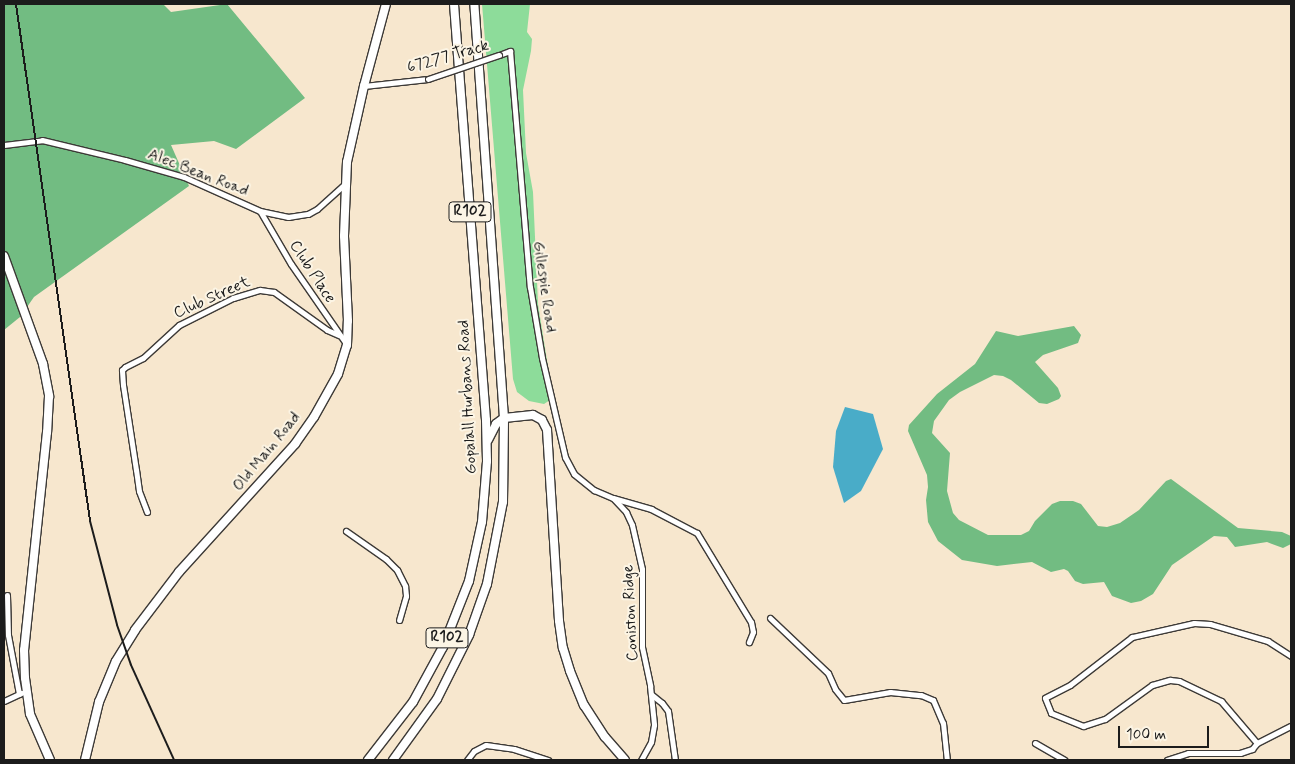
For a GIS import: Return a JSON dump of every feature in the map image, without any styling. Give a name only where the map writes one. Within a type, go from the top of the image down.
[{"type":"main road","name":"Old Main Road","points":[[85,760],[99,702],[116,661],[134,630],[178,572],[249,497],[306,430],[338,374],[347,345],[348,303],[344,236],[345,184],[351,138],[386,4]]},
{"type":"main road","name":"Gopalall Hurbans Road","points":[[368,760],[413,702],[433,667],[458,611],[468,581],[482,522],[487,444],[485,407],[454,4]]},
{"type":"main road","name":"Gopalall Hurbans Road","points":[[393,760],[426,717],[448,680],[469,636],[487,584],[503,502],[504,418],[474,4]]},
{"type":"main road","points":[[4,256],[43,364],[48,396],[48,432],[26,627],[23,693],[50,760]]},
{"type":"main road","points":[[485,407],[495,417],[533,415],[545,424],[559,621],[564,648],[570,671],[584,705],[605,738],[625,760]]},
{"type":"main road","points":[[487,444],[496,424],[504,418]]},
{"type":"street","name":"67277 Track","points":[[364,86],[428,79],[510,51]]},
{"type":"street","name":"Gillespie Road","points":[[510,51],[530,287],[551,400],[562,447],[569,467],[585,484],[614,498]]},
{"type":"street","name":"Alec Bean Road","points":[[4,145],[42,140],[125,160],[184,178],[260,211],[288,217],[308,214],[329,200],[345,184]]},
{"type":"street","name":"Club Place","points":[[260,211],[291,264],[347,345]]},
{"type":"street","name":"Club Street","points":[[147,512],[139,491],[123,385],[122,370],[125,367],[142,358],[179,325],[233,298],[260,290],[274,292],[339,335]]},
{"type":"street","points":[[614,498],[631,502],[680,522],[700,536],[751,622],[752,632],[749,642]]},
{"type":"street","name":"Coniston Ridge","points":[[614,498],[626,512],[636,537],[642,569],[642,647],[652,696],[653,731],[651,742],[641,760]]},
{"type":"street","points":[[626,512],[627,505],[631,502]]},
{"type":"street","points":[[346,531],[386,559],[397,570],[406,586],[406,596],[399,620]]},
{"type":"street","points":[[6,700],[23,693],[8,635],[7,595]]},
{"type":"street","points":[[770,618],[828,673],[835,689],[844,700],[890,692],[921,695],[933,700],[942,723],[948,760]]},
{"type":"street","points":[[1257,743],[1221,701],[1179,681],[1170,680],[1152,684],[1105,719],[1083,726],[1051,713],[1045,698],[1070,685],[1132,637],[1194,623],[1210,624],[1268,641],[1291,656]]},
{"type":"street","points":[[652,696],[662,703],[668,711],[675,760]]},
{"type":"street","points":[[1167,760],[1188,753],[1240,753],[1252,749],[1257,743],[1291,726]]},
{"type":"street","points":[[1035,743],[1065,760]]},
{"type":"street","points":[[468,760],[474,751],[482,746],[495,746],[548,760]]},
{"type":"green space","points":[[4,4],[163,4],[171,12],[227,4],[305,98],[236,149],[214,141],[171,145],[189,186],[34,297],[20,317],[4,330]]},
{"type":"green space","points":[[482,4],[530,4],[527,32],[532,39],[523,90],[526,153],[533,192],[538,304],[553,398],[544,404],[529,401],[517,392],[513,379]]},
{"type":"green space","points":[[1074,326],[1081,335],[1078,343],[1043,355],[1035,362],[1058,388],[1061,396],[1059,399],[1047,404],[1039,403],[1011,380],[1003,376],[994,375],[960,392],[949,400],[934,421],[932,433],[950,453],[947,491],[953,513],[959,520],[988,535],[1021,535],[1029,531],[1035,521],[1052,504],[1060,501],[1073,501],[1081,504],[1098,526],[1107,527],[1120,523],[1139,510],[1166,481],[1171,479],[1238,528],[1282,532],[1291,536],[1291,544],[1283,548],[1267,542],[1235,547],[1227,537],[1214,536],[1172,565],[1153,594],[1141,601],[1131,603],[1112,596],[1104,582],[1083,584],[1075,581],[1068,571],[1064,569],[1051,572],[1032,562],[997,566],[962,560],[938,541],[928,522],[926,500],[927,475],[908,431],[909,425],[937,394],[975,364],[996,331],[1018,336]]},
{"type":"water","points":[[845,407],[873,414],[883,449],[861,491],[844,503],[833,467],[836,431]]},
{"type":"railway","points":[[16,4],[90,521],[117,625],[131,665],[174,760]]}]
